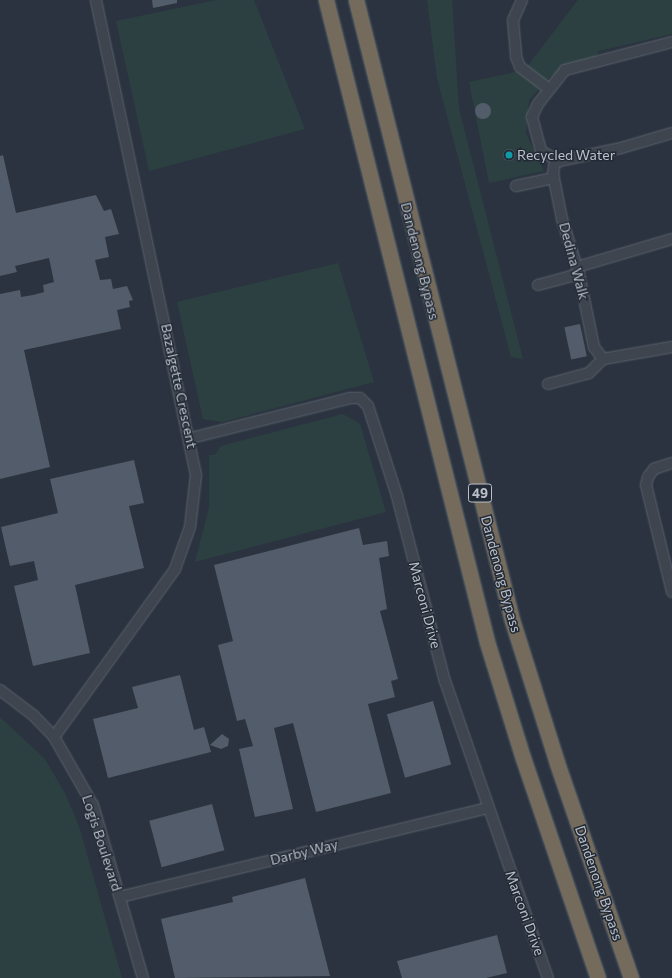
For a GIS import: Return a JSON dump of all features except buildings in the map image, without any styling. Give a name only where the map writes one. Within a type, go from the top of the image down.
[{"type":"highway","name":"Dandenong Bypass","points":[[326,0],[485,635],[523,758],[598,978]]},
{"type":"highway","name":"Dandenong Bypass","points":[[356,0],[512,620],[557,763],[631,978]]},
{"type":"street","name":"Bazalgette Crescent","points":[[54,737],[176,569],[190,527],[196,475],[191,438],[96,0]]},
{"type":"street","points":[[522,0],[513,20],[516,57],[520,67],[549,89]]},
{"type":"street","points":[[672,42],[570,68],[549,89],[533,111],[532,120],[539,148],[555,160],[614,150],[672,133]]},
{"type":"street","name":"Dedina Walk","points":[[555,160],[554,178],[562,219],[578,270],[594,347],[603,359]]},
{"type":"street","points":[[516,186],[554,178]]},
{"type":"street","points":[[538,285],[672,239]]},
{"type":"street","points":[[548,384],[589,373],[603,359],[672,347]]},
{"type":"street","name":"Marconi Drive","points":[[191,438],[350,398],[360,398],[368,406],[397,496],[445,681],[548,978]]},
{"type":"street","points":[[671,586],[646,485],[648,477],[654,468],[672,464]]},
{"type":"street","name":"Logis Boulevard","points":[[0,690],[33,715],[54,737],[93,805],[143,978]]},
{"type":"street","name":"Darby Way","points":[[120,897],[488,808]]},
{"type":"shaded area","points":[[216,0],[254,0],[305,129],[149,171],[116,21]]},
{"type":"shaded area","points":[[427,0],[452,0],[459,109],[523,359],[511,357],[437,78]]},
{"type":"shaded area","points":[[578,0],[672,0],[672,34],[599,51],[596,57],[569,64],[545,81],[526,68]]},
{"type":"shaded area","points":[[520,71],[540,88],[529,100],[526,133],[544,171],[489,183],[469,82]]},
{"type":"shaded area","points":[[338,263],[374,382],[223,422],[203,419],[177,302]]},
{"type":"shaded area","points":[[343,414],[360,424],[386,512],[195,562],[209,508],[209,455],[215,455],[221,446]]},
{"type":"shaded area","points":[[0,717],[45,759],[65,793],[79,826],[122,978],[0,978]]},
{"type":"place","name":"Recycled Water","points":[[509,155]]}]
